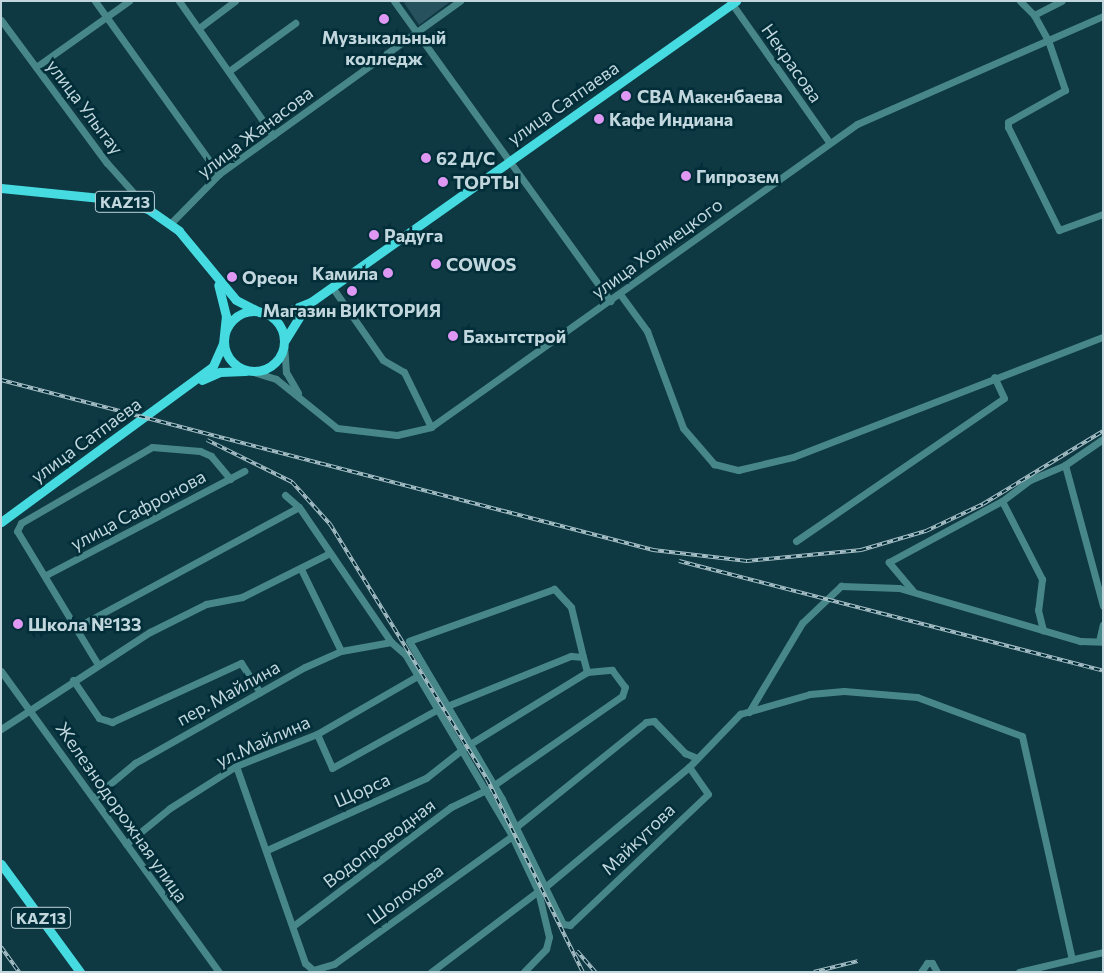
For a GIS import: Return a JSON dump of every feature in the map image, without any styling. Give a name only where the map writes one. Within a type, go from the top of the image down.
[{"type":"main road","name":"улица Сатпаева","points":[[311,302],[733,2]]},
{"type":"main road","name":"KAZ13","points":[[1,188],[101,198],[148,209],[171,223],[216,280],[236,300],[276,322],[284,344],[272,365],[250,371],[220,372],[191,385]]},
{"type":"main road","name":"KAZ13","points":[[216,280],[224,300],[225,335],[231,361],[250,371]]},
{"type":"main road","points":[[260,312],[286,312],[311,302]]},
{"type":"main road","points":[[284,344],[288,329],[311,302]]},
{"type":"main road","name":"KAZ13","points":[[191,385],[213,366],[225,335],[235,318],[260,312]]},
{"type":"main road","name":"улица Сатпаева","points":[[1,522],[191,385]]},
{"type":"main road","name":"KAZ13","points":[[1,864],[80,972]]},
{"type":"street","points":[[95,1],[218,174]]},
{"type":"street","points":[[36,67],[129,1]]},
{"type":"street","points":[[179,1],[273,135]]},
{"type":"street","points":[[199,28],[236,1]]},
{"type":"street","points":[[394,1],[508,162],[610,301]]},
{"type":"street","name":"улица Жанасова","points":[[171,223],[218,174],[460,1]]},
{"type":"street","points":[[1020,1],[1034,14],[1048,40],[1065,90],[1008,122],[1008,127],[1059,230],[1103,214]]},
{"type":"street","points":[[1034,14],[1062,1]]},
{"type":"street","name":"Некрасова","points":[[733,2],[829,142]]},
{"type":"street","name":"улица Холмецкого","points":[[313,410],[337,428],[356,433],[398,436],[431,428],[829,142],[907,100],[1103,16]]},
{"type":"street","name":"улица Улытау","points":[[1,20],[107,163],[148,209]]},
{"type":"street","points":[[229,71],[295,23]]},
{"type":"street","points":[[332,287],[383,360],[404,372],[431,428]]},
{"type":"street","points":[[620,294],[647,331],[683,428],[714,464],[738,470],[792,457],[994,377],[1103,337]]},
{"type":"street","points":[[284,344],[289,381],[313,410]]},
{"type":"street","points":[[250,371],[276,379],[313,410]]},
{"type":"street","points":[[796,541],[1004,398],[994,377]]},
{"type":"street","points":[[913,592],[889,562],[1002,501],[1030,480],[1065,465],[1103,439]]},
{"type":"street","points":[[97,663],[46,575],[17,531],[21,523],[138,454],[161,445],[200,451],[212,456],[230,479]]},
{"type":"street","points":[[1065,465],[1103,606]]},
{"type":"street","name":"улица Сафронова","points":[[46,575],[244,471]]},
{"type":"street","points":[[285,495],[299,507],[392,642],[444,707]]},
{"type":"street","points":[[1002,501],[1042,579],[1038,610],[1043,630]]},
{"type":"street","points":[[77,627],[299,507]]},
{"type":"street","points":[[1,729],[97,663],[206,604],[242,597],[330,553]]},
{"type":"street","points":[[301,569],[341,651]]},
{"type":"street","points":[[749,712],[802,623],[832,591],[841,586],[878,585],[913,592],[1043,630],[1101,642],[1103,624]]},
{"type":"street","points":[[524,972],[546,949],[548,925],[542,889],[502,799],[491,787],[444,707],[409,641],[554,589],[571,607],[587,672]]},
{"type":"street","name":"пер. Майлина","points":[[93,798],[135,763],[260,692],[341,651],[392,642]]},
{"type":"street","points":[[317,734],[332,768],[444,707],[512,676],[571,656],[583,657]]},
{"type":"street","points":[[73,680],[98,718],[112,722],[241,663],[260,692]]},
{"type":"street","name":"Водопроводная","points":[[293,926],[451,807],[491,787],[622,696],[625,687],[612,670],[587,672]]},
{"type":"street","name":"Железнодорожная улица","points":[[1,671],[30,708],[219,972]]},
{"type":"street","name":"Щорса","points":[[267,850],[426,778],[467,746],[587,672]]},
{"type":"street","name":"ул.Майлина","points":[[126,844],[170,808],[236,766],[317,734],[419,675]]},
{"type":"street","points":[[430,972],[542,889],[689,767],[740,714],[844,691],[916,697],[1022,736],[1072,959]]},
{"type":"street","points":[[516,827],[646,722],[654,721],[685,753],[697,758]]},
{"type":"street","points":[[236,766],[293,926]]},
{"type":"street","name":"Майкутова","points":[[542,889],[563,924],[570,925],[708,794],[689,767]]},
{"type":"street","points":[[491,787],[495,803],[542,889]]},
{"type":"street","points":[[495,803],[502,799]]},
{"type":"street","name":"Шолохова","points":[[293,926],[305,963],[313,970],[324,970],[512,836]]},
{"type":"street","points":[[1019,972],[1103,952]]},
{"type":"street","points":[[921,972],[927,963],[932,963],[937,972]]},
{"type":"shaded area","points":[[403,1],[451,1],[419,25]]},
{"type":"railway","points":[[1,380],[653,550],[747,561],[861,550],[926,531],[983,504],[1103,431]]},
{"type":"railway","points":[[207,440],[292,482],[330,524],[487,779],[583,972]]},
{"type":"railway","points":[[679,561],[1103,671]]},
{"type":"railway","points":[[1,947],[19,972]]},
{"type":"railway","points":[[577,951],[595,972]]},
{"type":"railway","points":[[814,972],[858,961]]},
{"type":"place","name":"Музыкальный колледж","points":[[384,19]]},
{"type":"place","name":"СВА Макенбаева","points":[[626,96]]},
{"type":"place","name":"Кафе Индиана","points":[[599,119]]},
{"type":"place","name":"62 Д/С","points":[[426,158]]},
{"type":"place","name":"Гипрозем","points":[[686,176]]},
{"type":"place","name":"ТОРТЫ","points":[[443,182]]},
{"type":"place","name":"Радуга","points":[[374,235]]},
{"type":"place","name":"COWOS","points":[[436,264]]},
{"type":"place","name":"Камила","points":[[388,273]]},
{"type":"place","name":"Ореон","points":[[232,277]]},
{"type":"place","name":"Магазин ВИКТОРИЯ","points":[[352,291]]},
{"type":"place","name":"Бахытстрой","points":[[453,336]]},
{"type":"place","name":"Школа №133","points":[[18,624]]}]
